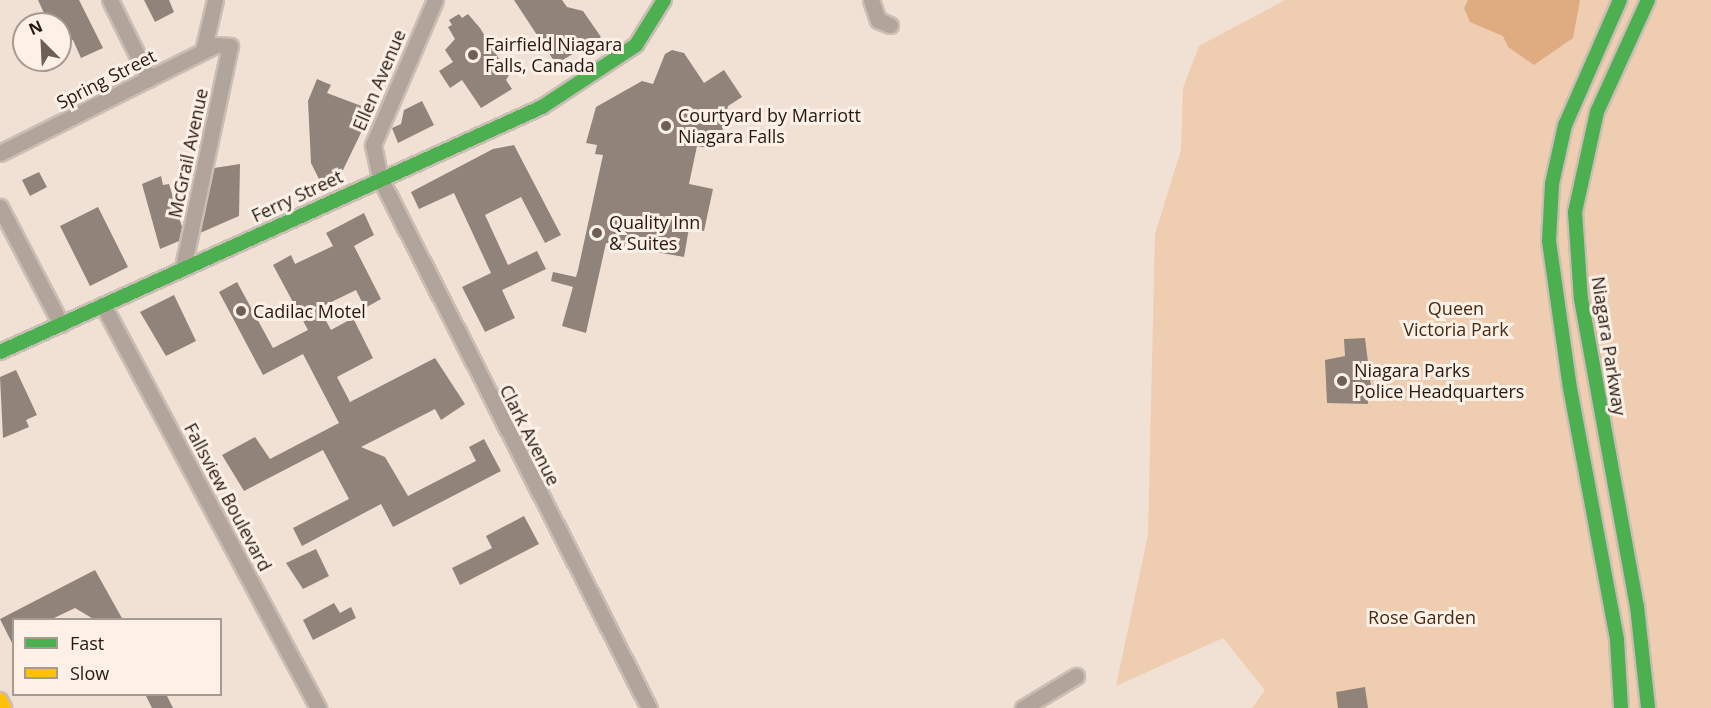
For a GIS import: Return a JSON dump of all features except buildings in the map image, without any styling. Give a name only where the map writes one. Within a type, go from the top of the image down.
[{"type":"main road","name":"Ferry Street","points":[[0,352],[380,178],[542,107],[607,68],[636,45],[664,0]]},
{"type":"main road","points":[[1620,0],[1565,125],[1552,184],[1549,241],[1570,388],[1617,640],[1622,708]]},
{"type":"main road","name":"Niagara Parkway","points":[[1648,0],[1597,112],[1575,212],[1581,299],[1637,606],[1648,708]]},
{"type":"main road","points":[[0,700],[4,708]]},
{"type":"street","points":[[110,0],[149,79]]},
{"type":"street","points":[[203,51],[215,0]]},
{"type":"street","name":"Ellen Avenue","points":[[380,178],[373,145],[435,0]]},
{"type":"street","points":[[871,0],[878,20],[890,25]]},
{"type":"street","name":"Spring Street","points":[[0,153],[203,51],[216,45],[230,46]]},
{"type":"street","name":"McGrail Avenue","points":[[183,268],[230,46]]},
{"type":"street","name":"Clark Avenue","points":[[380,178],[649,708]]},
{"type":"street","points":[[0,207],[61,324]]},
{"type":"street","name":"Fallsview Boulevard","points":[[103,305],[318,708]]},
{"type":"street","points":[[1023,708],[1077,676]]},
{"type":"green space","name":"Queen Victoria Park","points":[[1285,0],[1711,0],[1711,708],[1252,708],[1265,690],[1223,638],[1116,686],[1148,535],[1155,234],[1181,150],[1183,88],[1199,46]]},
{"type":"shaded area","points":[[1468,0],[1580,0],[1573,38],[1534,65],[1508,47],[1503,36],[1470,22],[1464,8]]},
{"type":"traffic: fast","points":[[0,352],[542,107],[636,45],[664,0]]},
{"type":"traffic: fast","points":[[1620,0],[1565,125],[1552,184],[1549,241],[1570,388],[1617,640],[1621,708]]},
{"type":"traffic: fast","points":[[1648,0],[1597,112],[1575,212],[1581,299],[1637,606],[1648,708]]},
{"type":"traffic: slow","points":[[0,700],[4,708]]},
{"type":"place","name":"Fairfield Niagara Falls, Canada","points":[[473,55]]},
{"type":"place","name":"Courtyard by Marriott Niagara Falls","points":[[666,126]]},
{"type":"place","name":"Quality Inn & Suites","points":[[597,233]]},
{"type":"place","name":"Cadilac Motel","points":[[241,311]]},
{"type":"place","name":"Niagara Parks Police Headquarters","points":[[1342,381]]},
{"type":"park label","name":"Rose Garden","points":[[1422,617]]}]
